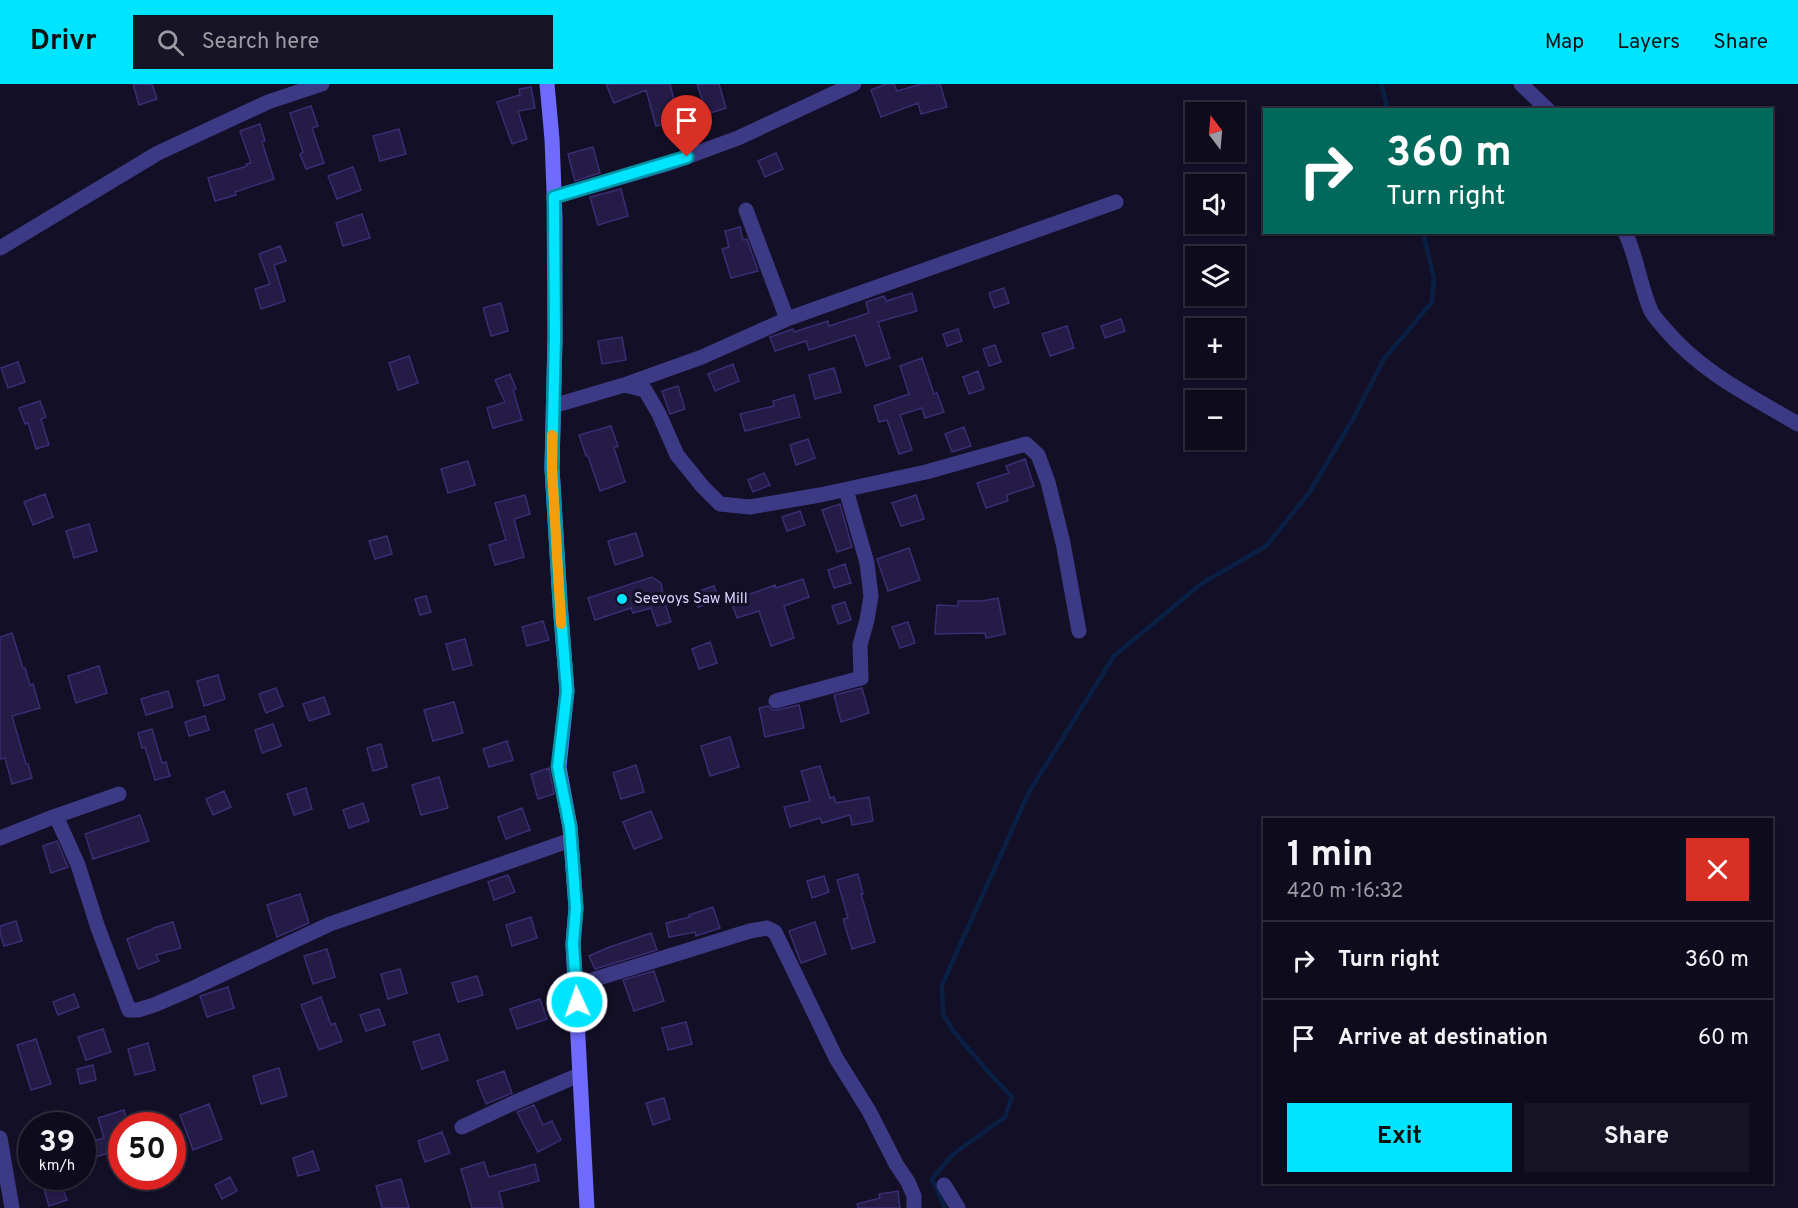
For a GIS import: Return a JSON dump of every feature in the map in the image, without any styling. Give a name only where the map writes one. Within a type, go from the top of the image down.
[{"type":"main road","points":[[547,84],[554,197],[555,338],[552,468],[567,691],[558,767],[571,840],[576,908],[573,944],[586,1208]]},
{"type":"street","points":[[0,248],[158,153],[268,102],[322,84]]},
{"type":"street","points":[[554,197],[670,163],[738,138],[854,84]]},
{"type":"street","points":[[1521,84],[1546,108]]},
{"type":"street","points":[[553,406],[624,385],[702,357],[787,319],[1116,202]]},
{"type":"street","points":[[746,210],[787,319]]},
{"type":"street","points":[[1626,234],[1652,313],[1669,334],[1708,370],[1798,424]]},
{"type":"street","points":[[624,385],[645,390],[659,414],[677,455],[720,504],[750,507],[846,490],[926,472],[1026,444],[1038,454],[1048,483],[1063,543],[1079,631]]},
{"type":"street","points":[[776,701],[861,678],[860,645],[871,596],[867,563],[846,490]]},
{"type":"street","points":[[0,838],[119,794]]},
{"type":"street","points":[[56,816],[78,865],[98,928],[129,1010],[154,1005],[330,924],[571,840]]},
{"type":"street","points":[[576,985],[750,931],[767,928],[775,932],[836,1059],[869,1111],[896,1164],[908,1182],[914,1196],[914,1208]]},
{"type":"street","points":[[462,1127],[579,1075]]},
{"type":"street","points":[[0,1138],[12,1208]]},
{"type":"street","points":[[944,1185],[958,1208]]},
{"type":"building","points":[[133,84],[152,84],[157,99],[139,105]]},
{"type":"building","points":[[606,84],[670,84],[679,120],[656,126],[646,90],[614,103]]},
{"type":"building","points":[[697,84],[719,84],[726,108],[707,114]]},
{"type":"building","points":[[886,84],[894,84],[897,91],[921,84],[940,84],[947,107],[921,114],[918,103],[881,117],[871,90]]},
{"type":"building","points":[[531,87],[535,108],[518,111],[527,139],[512,144],[497,102],[520,95],[519,89]]},
{"type":"building","points":[[311,106],[318,126],[312,128],[324,163],[306,169],[290,113]]},
{"type":"building","points":[[260,124],[265,141],[262,142],[274,179],[215,201],[208,178],[251,163],[240,131]]},
{"type":"building","points":[[399,129],[406,154],[380,161],[373,136]]},
{"type":"building","points":[[593,147],[600,173],[575,181],[568,154]]},
{"type":"building","points":[[776,153],[783,169],[765,177],[758,161]]},
{"type":"building","points":[[353,167],[361,190],[337,199],[328,176]]},
{"type":"building","points":[[621,189],[628,216],[598,225],[590,197]]},
{"type":"building","points":[[362,214],[370,238],[343,246],[336,223]]},
{"type":"building","points":[[740,227],[743,240],[747,239],[758,271],[731,278],[722,249],[729,247],[725,231]]},
{"type":"building","points":[[280,246],[286,261],[274,265],[285,301],[261,309],[255,289],[270,284],[259,254]]},
{"type":"building","points":[[1004,288],[1009,303],[994,308],[989,293]]},
{"type":"building","points":[[912,293],[917,311],[878,322],[890,358],[866,366],[855,335],[809,350],[806,341],[775,351],[770,337],[828,321],[829,326],[869,313],[866,302],[884,296],[886,301]]},
{"type":"building","points":[[501,303],[508,331],[491,336],[483,308]]},
{"type":"building","points":[[1121,319],[1125,331],[1105,338],[1101,326]]},
{"type":"building","points":[[1067,326],[1074,348],[1050,356],[1042,334]]},
{"type":"building","points":[[958,329],[962,341],[947,346],[943,334]]},
{"type":"building","points":[[622,337],[626,360],[602,364],[598,341]]},
{"type":"building","points":[[995,345],[1001,362],[989,366],[983,349]]},
{"type":"building","points":[[409,356],[418,383],[398,390],[389,363]]},
{"type":"building","points":[[922,358],[934,394],[937,393],[944,412],[925,418],[922,408],[900,415],[912,450],[899,454],[887,420],[879,422],[874,406],[909,394],[900,366]]},
{"type":"building","points":[[18,362],[25,382],[8,388],[1,368]]},
{"type":"building","points":[[733,364],[739,381],[715,391],[708,374]]},
{"type":"building","points":[[834,368],[841,392],[815,399],[809,375]]},
{"type":"building","points":[[978,371],[984,389],[969,394],[963,377]]},
{"type":"building","points":[[510,374],[516,389],[513,390],[522,420],[493,428],[487,408],[505,402],[495,380]]},
{"type":"building","points":[[678,386],[685,409],[670,414],[662,391]]},
{"type":"building","points":[[794,395],[800,417],[745,431],[740,414],[774,406],[773,401]]},
{"type":"building","points":[[40,401],[46,417],[41,419],[49,445],[36,449],[28,423],[25,424],[19,408]]},
{"type":"building","points":[[611,426],[618,446],[614,448],[625,482],[600,491],[579,435]]},
{"type":"building","points":[[964,427],[971,446],[952,452],[945,434]]},
{"type":"building","points":[[808,439],[815,458],[796,465],[790,445]]},
{"type":"building","points":[[1025,459],[1034,486],[1007,495],[1008,501],[986,508],[977,483],[1009,473],[1006,466]]},
{"type":"building","points":[[468,461],[475,485],[448,493],[441,469]]},
{"type":"building","points":[[764,473],[770,485],[753,492],[748,480]]},
{"type":"building","points":[[45,494],[53,517],[33,525],[24,502]]},
{"type":"building","points":[[525,495],[530,514],[514,519],[524,557],[495,565],[489,545],[506,540],[495,503]]},
{"type":"building","points":[[916,495],[924,519],[901,526],[892,503]]},
{"type":"building","points":[[840,504],[852,547],[837,552],[822,510]]},
{"type":"building","points":[[800,511],[805,525],[787,531],[782,517]]},
{"type":"building","points":[[89,524],[97,551],[74,558],[66,531]]},
{"type":"building","points":[[636,533],[643,556],[615,565],[608,541]]},
{"type":"building","points":[[387,536],[392,554],[375,559],[369,541]]},
{"type":"building","points":[[909,548],[920,580],[888,591],[877,559]]},
{"type":"building","points":[[845,564],[851,583],[834,588],[828,570]]},
{"type":"building","name":"Seevoys Saw Mill","points":[[652,577],[661,583],[671,622],[657,626],[651,608],[633,613],[631,608],[595,620],[588,598]]},
{"type":"building","points":[[803,579],[809,597],[784,606],[794,638],[771,646],[759,611],[737,618],[731,601],[775,585],[776,588]]},
{"type":"building","points":[[714,586],[719,600],[698,607],[693,593]]},
{"type":"building","points":[[426,596],[431,612],[420,615],[415,599]]},
{"type":"building","points":[[998,598],[1005,634],[986,638],[985,633],[935,634],[937,605],[958,606],[958,601]]},
{"type":"building","points":[[845,602],[851,620],[838,624],[832,606]]},
{"type":"building","points":[[543,621],[549,640],[527,646],[522,627]]},
{"type":"building","points":[[908,622],[915,643],[900,648],[892,627]]},
{"type":"building","points":[[12,633],[23,668],[25,668],[30,685],[33,684],[40,708],[12,716],[32,778],[12,784],[5,758],[0,759],[0,637]]},
{"type":"building","points":[[465,639],[472,665],[453,670],[446,644]]},
{"type":"building","points":[[710,642],[717,663],[699,669],[692,649]]},
{"type":"building","points":[[99,666],[107,693],[76,703],[68,676]]},
{"type":"building","points":[[218,675],[225,699],[204,706],[197,681]]},
{"type":"building","points":[[276,688],[283,706],[266,713],[259,694]]},
{"type":"building","points":[[862,688],[869,713],[841,722],[834,695]]},
{"type":"building","points":[[168,691],[173,707],[146,715],[141,699]]},
{"type":"building","points":[[324,697],[330,714],[309,721],[303,704]]},
{"type":"building","points":[[454,702],[463,733],[433,741],[424,710]]},
{"type":"building","points":[[799,705],[804,728],[765,737],[759,708],[768,706],[773,710],[778,710]]},
{"type":"building","points":[[205,716],[209,730],[189,736],[185,722]]},
{"type":"building","points":[[273,724],[281,746],[262,753],[255,730]]},
{"type":"building","points":[[152,729],[162,763],[166,762],[170,776],[155,780],[145,747],[142,748],[138,733]]},
{"type":"building","points":[[730,737],[739,767],[710,776],[701,746]]},
{"type":"building","points":[[507,741],[513,760],[489,767],[483,749]]},
{"type":"building","points":[[381,744],[387,767],[373,771],[367,748]]},
{"type":"building","points":[[636,765],[644,792],[621,799],[613,773]]},
{"type":"building","points":[[820,766],[830,798],[834,797],[836,803],[869,797],[873,821],[852,825],[850,815],[822,823],[820,818],[790,827],[784,807],[810,801],[801,771]]},
{"type":"building","points":[[549,768],[554,794],[538,799],[531,774]]},
{"type":"building","points":[[439,777],[448,808],[421,815],[412,785]]},
{"type":"building","points":[[306,788],[312,809],[294,815],[287,794]]},
{"type":"building","points":[[224,791],[231,807],[213,815],[206,799]]},
{"type":"building","points":[[363,803],[369,821],[349,828],[343,810]]},
{"type":"building","points":[[522,808],[530,830],[506,839],[498,817]]},
{"type":"building","points":[[651,811],[662,838],[634,849],[623,822]]},
{"type":"building","points":[[140,815],[149,841],[93,859],[85,834]]},
{"type":"building","points":[[57,841],[68,867],[51,873],[43,846]]},
{"type":"building","points":[[858,874],[863,894],[861,894],[875,942],[852,949],[843,919],[848,918],[837,880]]},
{"type":"building","points":[[508,875],[515,892],[494,900],[488,882]]},
{"type":"building","points":[[824,876],[829,892],[812,898],[807,881]]},
{"type":"building","points":[[300,894],[309,923],[277,937],[267,905]]},
{"type":"building","points":[[713,907],[720,928],[696,936],[695,932],[669,937],[666,923],[690,917],[689,915]]},
{"type":"building","points":[[531,917],[537,938],[512,946],[506,925]]},
{"type":"building","points":[[16,921],[22,941],[4,946],[0,926]]},
{"type":"building","points":[[173,922],[181,948],[156,955],[159,961],[138,969],[127,939]]},
{"type":"building","points":[[815,922],[826,954],[801,963],[789,931]]},
{"type":"building","points":[[651,933],[657,950],[595,969],[589,956]]},
{"type":"building","points":[[327,949],[335,977],[313,984],[304,956]]},
{"type":"building","points":[[400,969],[407,993],[388,999],[381,974]]},
{"type":"building","points":[[654,971],[664,1001],[634,1011],[623,980]]},
{"type":"building","points":[[477,976],[483,995],[458,1002],[452,983]]},
{"type":"building","points":[[228,987],[234,1008],[207,1017],[200,996]]},
{"type":"building","points":[[74,994],[79,1007],[58,1015],[53,1002]]},
{"type":"building","points":[[321,997],[331,1025],[335,1023],[342,1041],[319,1050],[301,1005]]},
{"type":"building","points":[[540,999],[547,1019],[517,1029],[510,1009]]},
{"type":"building","points":[[379,1009],[385,1025],[366,1031],[360,1015]]},
{"type":"building","points":[[686,1022],[692,1044],[668,1050],[662,1028]]},
{"type":"building","points":[[103,1029],[111,1052],[86,1060],[78,1037]]},
{"type":"building","points":[[439,1034],[448,1060],[422,1069],[413,1042]]},
{"type":"building","points":[[36,1039],[51,1084],[31,1090],[17,1045]]},
{"type":"building","points":[[148,1043],[155,1070],[135,1075],[128,1049]]},
{"type":"building","points":[[93,1065],[96,1080],[80,1084],[77,1069]]},
{"type":"building","points":[[279,1068],[287,1096],[261,1104],[253,1076]]},
{"type":"building","points":[[504,1071],[512,1093],[486,1104],[477,1081]]},
{"type":"building","points":[[664,1098],[670,1119],[653,1125],[646,1103]]},
{"type":"building","points":[[209,1104],[222,1139],[193,1150],[186,1131],[186,1113]]},
{"type":"building","points":[[534,1105],[543,1125],[552,1121],[561,1140],[538,1152],[517,1112]]},
{"type":"building","points":[[108,1115],[108,1153],[96,1157],[96,1140],[104,1138],[98,1118]]},
{"type":"building","points":[[442,1132],[450,1153],[425,1162],[418,1141]]},
{"type":"building","points":[[313,1151],[319,1170],[298,1176],[293,1158]]},
{"type":"building","points":[[484,1162],[489,1177],[535,1164],[539,1181],[499,1192],[503,1208],[472,1208],[461,1169]]},
{"type":"building","points":[[230,1177],[237,1191],[222,1199],[215,1185]]},
{"type":"building","points":[[401,1179],[409,1208],[382,1208],[376,1186]]},
{"type":"building","points":[[44,1190],[63,1190],[67,1200],[49,1206]]},
{"type":"building","points":[[898,1191],[900,1208],[858,1208],[857,1204],[880,1198],[879,1194]]},
{"type":"waterway","points":[[1381,84],[1387,108]]},
{"type":"waterway","points":[[945,1208],[932,1179],[952,1155],[1005,1117],[1012,1097],[955,1033],[943,1014],[942,985],[1029,792],[1114,656],[1201,584],[1266,546],[1309,493],[1354,417],[1384,359],[1432,302],[1434,279],[1423,234]]},
{"type":"slow traffic","points":[[552,435],[561,624]]},
{"type":"place","name":"Seevoys Saw Mill","points":[[622,599]]},
{"type":"route","points":[[577,1002],[573,944],[576,908],[570,827],[558,767],[567,691],[552,468],[555,338],[554,197],[687,157]]}]
